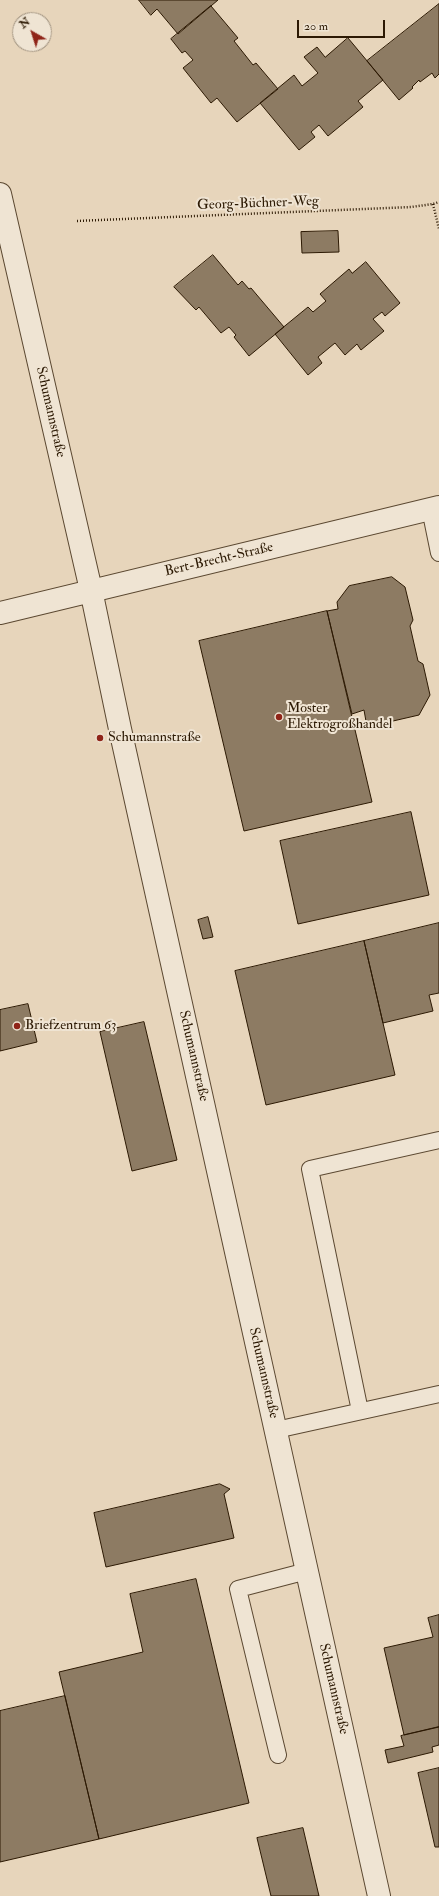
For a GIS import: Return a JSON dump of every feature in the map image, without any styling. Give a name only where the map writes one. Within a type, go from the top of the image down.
[{"type":"street","name":"Schumannstraße","points":[[0,194],[91,590],[379,1896]]},
{"type":"street","name":"Bert-Brecht-Straße","points":[[0,613],[434,508]]},
{"type":"lane","points":[[434,508],[439,553]]},
{"type":"lane","points":[[360,1411],[310,1169],[439,1140]]},
{"type":"lane","points":[[276,1430],[439,1394]]},
{"type":"lane","points":[[278,1755],[238,1589],[307,1570]]},
{"type":"path","name":"Georg-Büchner-Weg","points":[[77,221],[411,207],[439,202]]},
{"type":"path","points":[[434,204],[439,229]]},
{"type":"building","points":[[139,0],[218,0],[178,34],[157,9],[151,15]]},
{"type":"building","points":[[439,4],[439,74],[435,78],[432,73],[420,82],[419,80],[412,87],[413,88],[399,100],[367,61]]},
{"type":"building","points":[[211,6],[238,38],[234,41],[253,65],[256,63],[278,89],[237,122],[217,98],[211,103],[183,68],[193,60],[185,51],[182,53],[171,39]]},
{"type":"building","points":[[348,38],[383,80],[358,101],[363,107],[328,136],[319,125],[311,132],[315,137],[299,150],[260,103],[294,75],[302,86],[318,73],[304,57],[317,47],[325,57]]},
{"type":"building","points":[[338,231],[339,252],[302,253],[301,232]]},
{"type":"building","points":[[213,255],[238,285],[242,281],[249,289],[251,288],[284,327],[249,356],[234,337],[236,335],[229,327],[221,333],[199,307],[196,310],[174,287]]},
{"type":"building","points":[[366,262],[400,303],[385,316],[382,312],[373,319],[384,331],[361,350],[357,344],[345,355],[335,343],[318,357],[322,363],[308,375],[275,334],[308,307],[313,312],[326,301],[320,294],[349,269],[352,273]]},
{"type":"building","points":[[392,577],[405,587],[413,620],[410,626],[418,661],[423,664],[430,695],[419,715],[367,727],[364,710],[352,714],[327,611],[338,609],[337,602],[349,586]]},
{"type":"building","points":[[327,611],[372,802],[244,831],[199,641]]},
{"type":"building","points":[[411,812],[429,895],[298,924],[280,841]]},
{"type":"building","points":[[208,917],[213,937],[203,939],[198,920]]},
{"type":"building","points":[[439,923],[439,993],[429,995],[433,1011],[383,1023],[364,941]]},
{"type":"building","points":[[364,941],[395,1075],[266,1105],[235,971]]},
{"type":"building","name":"Briefzentrum 63","points":[[28,1004],[37,1042],[0,1051],[0,1010]]},
{"type":"building","points":[[144,1022],[177,1160],[132,1171],[100,1032]]},
{"type":"building","points":[[220,1484],[230,1489],[224,1494],[234,1538],[106,1567],[94,1513]]},
{"type":"building","points":[[196,1579],[249,1803],[99,1839],[59,1672],[143,1652],[130,1594]]},
{"type":"building","points":[[439,1615],[439,1727],[404,1735],[384,1648],[433,1637],[428,1618]]},
{"type":"building","points":[[65,1696],[99,1839],[0,1862],[0,1711]]},
{"type":"building","points":[[439,1727],[439,1745],[432,1747],[433,1752],[388,1763],[385,1750],[404,1746],[401,1736]]},
{"type":"building","points":[[439,1768],[439,1847],[435,1847],[418,1773]]},
{"type":"building","points":[[303,1828],[319,1896],[271,1896],[257,1838]]},
{"type":"place","name":"Moster Elektrogroßhandel","points":[[279,717]]},
{"type":"place","name":"Schumannstraße","points":[[100,738]]},
{"type":"place","name":"Briefzentrum 63","points":[[17,1026]]}]
